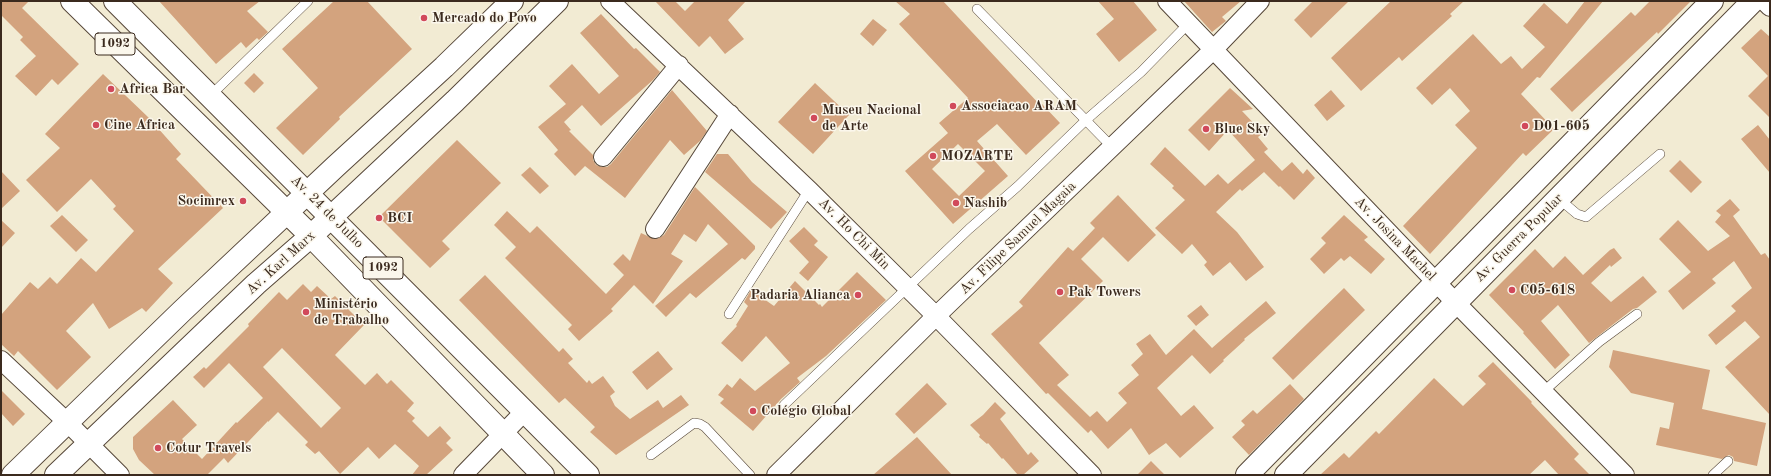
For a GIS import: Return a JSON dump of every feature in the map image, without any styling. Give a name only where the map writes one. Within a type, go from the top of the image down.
[{"type":"main road","name":"Av. 24 de Julho","points":[[72,1],[311,236],[543,475]]},
{"type":"main road","name":"Av. 24 de Julho","points":[[115,1],[332,216],[524,412],[588,475]]},
{"type":"main road","points":[[13,475],[182,311],[308,192],[444,67],[512,1]]},
{"type":"main road","name":"Av. Karl Marx","points":[[56,475],[256,284],[311,236],[449,106],[557,1]]},
{"type":"main road","name":"Av. Guerra Popular","points":[[1248,475],[1712,1]]},
{"type":"main road","name":"Av. Guerra Popular","points":[[1286,475],[1753,1]]},
{"type":"street","name":"Av. Ho Chi Min","points":[[610,1],[809,190],[936,316],[1092,475]]},
{"type":"street","name":"Av. Josina Machel","points":[[1167,1],[1455,302],[1625,475]]},
{"type":"street","name":"Av. Filipe Samuel Magaia","points":[[776,475],[936,316],[1213,50],[1260,1]]},
{"type":"street","points":[[1764,1],[1770,6]]},
{"type":"street","points":[[603,157],[679,65]]},
{"type":"street","points":[[655,229],[730,114]]},
{"type":"street","points":[[1,360],[68,422],[120,475]]},
{"type":"street","points":[[463,475],[524,412]]},
{"type":"lane","points":[[210,96],[308,1]]},
{"type":"lane","points":[[977,9],[1112,147]]},
{"type":"lane","points":[[784,405],[969,229],[1018,186],[1086,120],[1141,72],[1188,24]]},
{"type":"lane","points":[[1558,198],[1577,214],[1586,216],[1660,154]]},
{"type":"lane","points":[[729,314],[809,190]]},
{"type":"lane","points":[[1543,392],[1599,342],[1637,314]]},
{"type":"lane","points":[[651,455],[694,423],[700,424],[705,427],[750,475]]},
{"type":"lane","points":[[1713,475],[1728,461]]},
{"type":"building","points":[[1,1],[29,1],[22,8],[79,64],[58,85],[52,79],[36,96],[15,76],[36,56],[20,40],[23,37],[1,15]]},
{"type":"building","points":[[159,1],[260,1],[247,11],[268,32],[259,40],[257,38],[246,48],[241,42],[216,64]]},
{"type":"building","points":[[334,1],[367,1],[412,49],[339,117],[340,119],[303,155],[276,128],[318,88],[282,49]]},
{"type":"building","points":[[655,1],[675,1],[685,11],[695,1],[746,1],[728,20],[744,39],[725,54],[710,36],[699,47]]},
{"type":"building","points":[[895,1],[943,1],[1041,106],[1042,104],[1060,123],[1026,155],[997,124],[977,141],[1008,176],[953,224],[905,171],[948,133],[939,123],[968,98],[899,24],[910,14]],"holes":[[[958,144],[985,171],[959,196],[932,169]]]},
{"type":"building","points":[[1098,1],[1133,1],[1157,30],[1119,62],[1096,34],[1114,19]]},
{"type":"building","points":[[1184,1],[1241,1],[1222,17],[1226,21],[1212,32]]},
{"type":"building","points":[[1313,1],[1349,1],[1311,38],[1294,20]]},
{"type":"building","points":[[1391,1],[1464,1],[1450,14],[1452,16],[1402,61],[1399,57],[1361,91],[1331,58]]},
{"type":"building","points":[[1585,1],[1603,1],[1540,78],[1537,77],[1521,94],[1554,129],[1526,156],[1523,153],[1430,254],[1403,226],[1477,148],[1455,125],[1470,111],[1450,88],[1432,105],[1416,88],[1473,34],[1501,64],[1511,56],[1522,69],[1545,47],[1523,26],[1544,3],[1567,24]]},
{"type":"building","points":[[1650,1],[1691,1],[1658,34],[1657,32],[1572,112],[1550,89],[1631,12],[1635,16]]},
{"type":"building","points":[[601,14],[634,49],[636,48],[660,72],[601,126],[582,105],[564,122],[571,130],[569,131],[593,155],[593,160],[596,165],[607,167],[611,164],[672,90],[707,131],[700,141],[684,155],[670,140],[625,198],[585,166],[575,176],[554,154],[558,150],[538,127],[566,104],[549,86],[572,64],[599,94],[619,76],[580,33]]},
{"type":"building","points":[[873,19],[887,30],[873,46],[860,34]]},
{"type":"building","points":[[1761,29],[1770,37],[1770,118],[1748,96],[1768,76],[1741,48]]},
{"type":"building","points":[[254,73],[264,83],[254,93],[244,83]]},
{"type":"building","points":[[103,74],[148,117],[181,154],[176,159],[223,208],[158,269],[173,283],[146,312],[142,308],[109,329],[93,303],[66,331],[91,357],[57,390],[18,351],[14,356],[1,344],[1,315],[30,282],[38,289],[50,277],[57,284],[81,258],[96,272],[134,231],[113,209],[116,206],[91,179],[57,212],[26,180],[60,148],[45,134]]},
{"type":"building","name":"Museu Nacional de Arte","points":[[815,83],[849,115],[813,154],[778,122]]},
{"type":"building","points":[[1230,88],[1253,109],[1242,111],[1263,133],[1258,137],[1268,149],[1264,152],[1282,171],[1292,162],[1303,174],[1307,169],[1315,178],[1294,200],[1264,172],[1242,191],[1240,189],[1216,212],[1237,232],[1264,267],[1246,281],[1230,262],[1213,276],[1204,265],[1207,262],[1192,244],[1182,254],[1155,228],[1185,200],[1172,188],[1174,186],[1150,164],[1165,147],[1205,186],[1218,174],[1228,184],[1255,160],[1228,130],[1209,151],[1188,130]]},
{"type":"building","points":[[1331,90],[1345,106],[1327,121],[1314,105]]},
{"type":"building","points":[[1758,125],[1770,140],[1770,173],[1741,139]]},
{"type":"building","points":[[457,140],[501,183],[442,241],[450,249],[430,268],[379,217]]},
{"type":"building","points":[[717,154],[728,154],[752,182],[787,212],[771,229],[705,172]]},
{"type":"building","points":[[1680,160],[1702,182],[1691,193],[1669,171]]},
{"type":"building","points":[[530,167],[549,186],[540,194],[521,175]]},
{"type":"building","points":[[1,171],[20,191],[1,209]]},
{"type":"building","points":[[695,187],[755,246],[755,249],[745,260],[742,258],[696,298],[690,293],[666,317],[655,306],[728,244],[708,224],[696,242],[684,234],[671,254],[683,261],[653,304],[634,285],[611,309],[613,311],[579,341],[568,329],[572,325],[505,258],[516,247],[494,225],[507,211],[530,233],[537,226],[606,294],[624,275],[613,264],[623,254],[630,261],[641,233],[654,239],[664,235]]},
{"type":"building","points":[[1118,195],[1156,235],[1128,262],[1103,237],[1081,259],[1103,281],[1039,343],[1069,375],[1057,385],[1090,417],[1097,411],[1107,422],[1127,403],[1118,393],[1139,375],[1131,365],[1143,354],[1136,344],[1150,334],[1166,355],[1194,329],[1212,348],[1266,301],[1276,313],[1244,339],[1245,340],[1210,374],[1192,355],[1157,388],[1181,416],[1194,405],[1214,428],[1180,458],[1166,443],[1149,455],[1131,428],[1108,449],[1091,430],[1088,433],[1048,393],[1046,394],[991,334],[1023,306],[1019,302],[1068,247],[1073,251],[1095,228],[1090,223]]},
{"type":"building","points":[[1730,199],[1740,210],[1733,216],[1761,255],[1765,253],[1770,260],[1770,415],[1725,367],[1760,337],[1745,321],[1716,345],[1708,335],[1736,311],[1731,306],[1752,288],[1734,261],[1712,279],[1716,283],[1683,310],[1668,291],[1691,272],[1659,239],[1678,220],[1708,251],[1730,236],[1715,222],[1721,215],[1716,211]]},
{"type":"building","points":[[62,215],[88,240],[76,252],[50,226]]},
{"type":"building","points":[[1344,215],[1368,237],[1364,240],[1385,259],[1371,274],[1350,256],[1344,261],[1341,258],[1324,274],[1310,259],[1326,243],[1321,238]]},
{"type":"building","points":[[1,220],[15,233],[1,248]]},
{"type":"building","points":[[804,227],[818,241],[814,245],[828,257],[808,281],[799,273],[809,262],[789,241]]},
{"type":"building","points":[[1614,248],[1622,258],[1611,267],[1610,265],[1591,283],[1611,302],[1643,276],[1657,292],[1589,343],[1558,305],[1541,321],[1570,355],[1555,369],[1523,333],[1524,332],[1489,295],[1535,249],[1553,268],[1565,256],[1583,275]]},
{"type":"building","points":[[857,272],[886,300],[826,356],[797,378],[800,382],[781,399],[753,431],[720,403],[724,399],[718,395],[727,384],[732,388],[740,378],[755,391],[790,363],[766,336],[742,362],[721,343],[737,326],[736,325],[748,306],[744,302],[751,290],[774,306],[795,281],[822,307]]},
{"type":"building","points":[[485,275],[559,352],[563,348],[573,359],[568,363],[587,383],[589,380],[592,384],[603,376],[615,392],[610,396],[615,406],[630,419],[658,400],[663,408],[681,395],[689,405],[616,455],[590,432],[595,427],[565,398],[559,403],[459,300]]},
{"type":"building","points":[[303,284],[311,292],[317,286],[331,299],[335,296],[364,325],[335,355],[365,385],[377,373],[387,384],[391,380],[414,403],[407,411],[415,418],[412,421],[428,437],[440,426],[451,438],[446,443],[453,450],[426,475],[412,475],[419,466],[395,444],[379,459],[368,447],[340,474],[319,451],[315,454],[305,445],[308,442],[278,412],[228,463],[224,458],[207,475],[155,475],[139,460],[133,449],[133,437],[173,400],[197,425],[182,439],[202,459],[236,422],[237,423],[263,398],[229,363],[204,388],[193,377],[204,367],[206,369],[249,326],[248,324],[279,292],[287,300]],"holes":[[[282,348],[341,408],[321,428],[263,367]]]},
{"type":"building","points":[[1344,288],[1365,310],[1293,380],[1272,358]]},
{"type":"building","points":[[1201,305],[1209,315],[1196,326],[1187,316]]},
{"type":"building","points":[[1613,350],[1710,370],[1702,409],[1766,423],[1757,466],[1734,461],[1733,457],[1729,455],[1722,459],[1656,445],[1660,427],[1669,429],[1674,403],[1631,393],[1609,367]]},
{"type":"building","points":[[658,351],[673,369],[647,390],[632,372]]},
{"type":"building","points":[[1493,362],[1579,454],[1574,459],[1590,475],[1559,475],[1545,460],[1529,475],[1320,475],[1344,453],[1349,458],[1376,431],[1379,434],[1434,378],[1463,406],[1486,384],[1478,376]]},
{"type":"building","points":[[927,383],[947,404],[914,434],[895,414]]},
{"type":"building","points":[[1290,384],[1304,399],[1249,455],[1232,437],[1245,425],[1241,421],[1253,410],[1257,414]]},
{"type":"building","points":[[1,390],[25,414],[13,426],[1,413]]},
{"type":"building","points":[[995,402],[1006,413],[1000,419],[1028,455],[1031,452],[1039,461],[1023,475],[1018,475],[988,443],[987,444],[979,437],[980,435],[970,425],[983,415]]},
{"type":"building","points":[[917,437],[952,475],[873,475]]},
{"type":"building","points":[[1151,461],[1165,475],[1137,475]]},
{"type":"place","name":"Mercado do Povo","points":[[424,18]]},
{"type":"place","name":"Africa Bar","points":[[111,89]]},
{"type":"place","name":"Associacao ARAM","points":[[953,106]]},
{"type":"place","name":"Museu Nacional de Arte","points":[[814,118]]},
{"type":"place","name":"Cine Africa","points":[[96,125]]},
{"type":"place","name":"D01-605","points":[[1525,126]]},
{"type":"place","name":"Blue Sky","points":[[1206,129]]},
{"type":"place","name":"MOZARTE","points":[[933,156]]},
{"type":"place","name":"Socimrex","points":[[243,201]]},
{"type":"place","name":"Nashib","points":[[956,203]]},
{"type":"place","name":"BCI","points":[[379,218]]},
{"type":"place","name":"C05-618","points":[[1512,290]]},
{"type":"place","name":"Pak Towers","points":[[1060,292]]},
{"type":"place","name":"Padaria Alianca","points":[[858,295]]},
{"type":"place","name":"Ministério de Trabalho","points":[[306,312]]},
{"type":"place","name":"Colégio Global","points":[[753,411]]},
{"type":"place","name":"Cotur Travels","points":[[158,448]]}]
